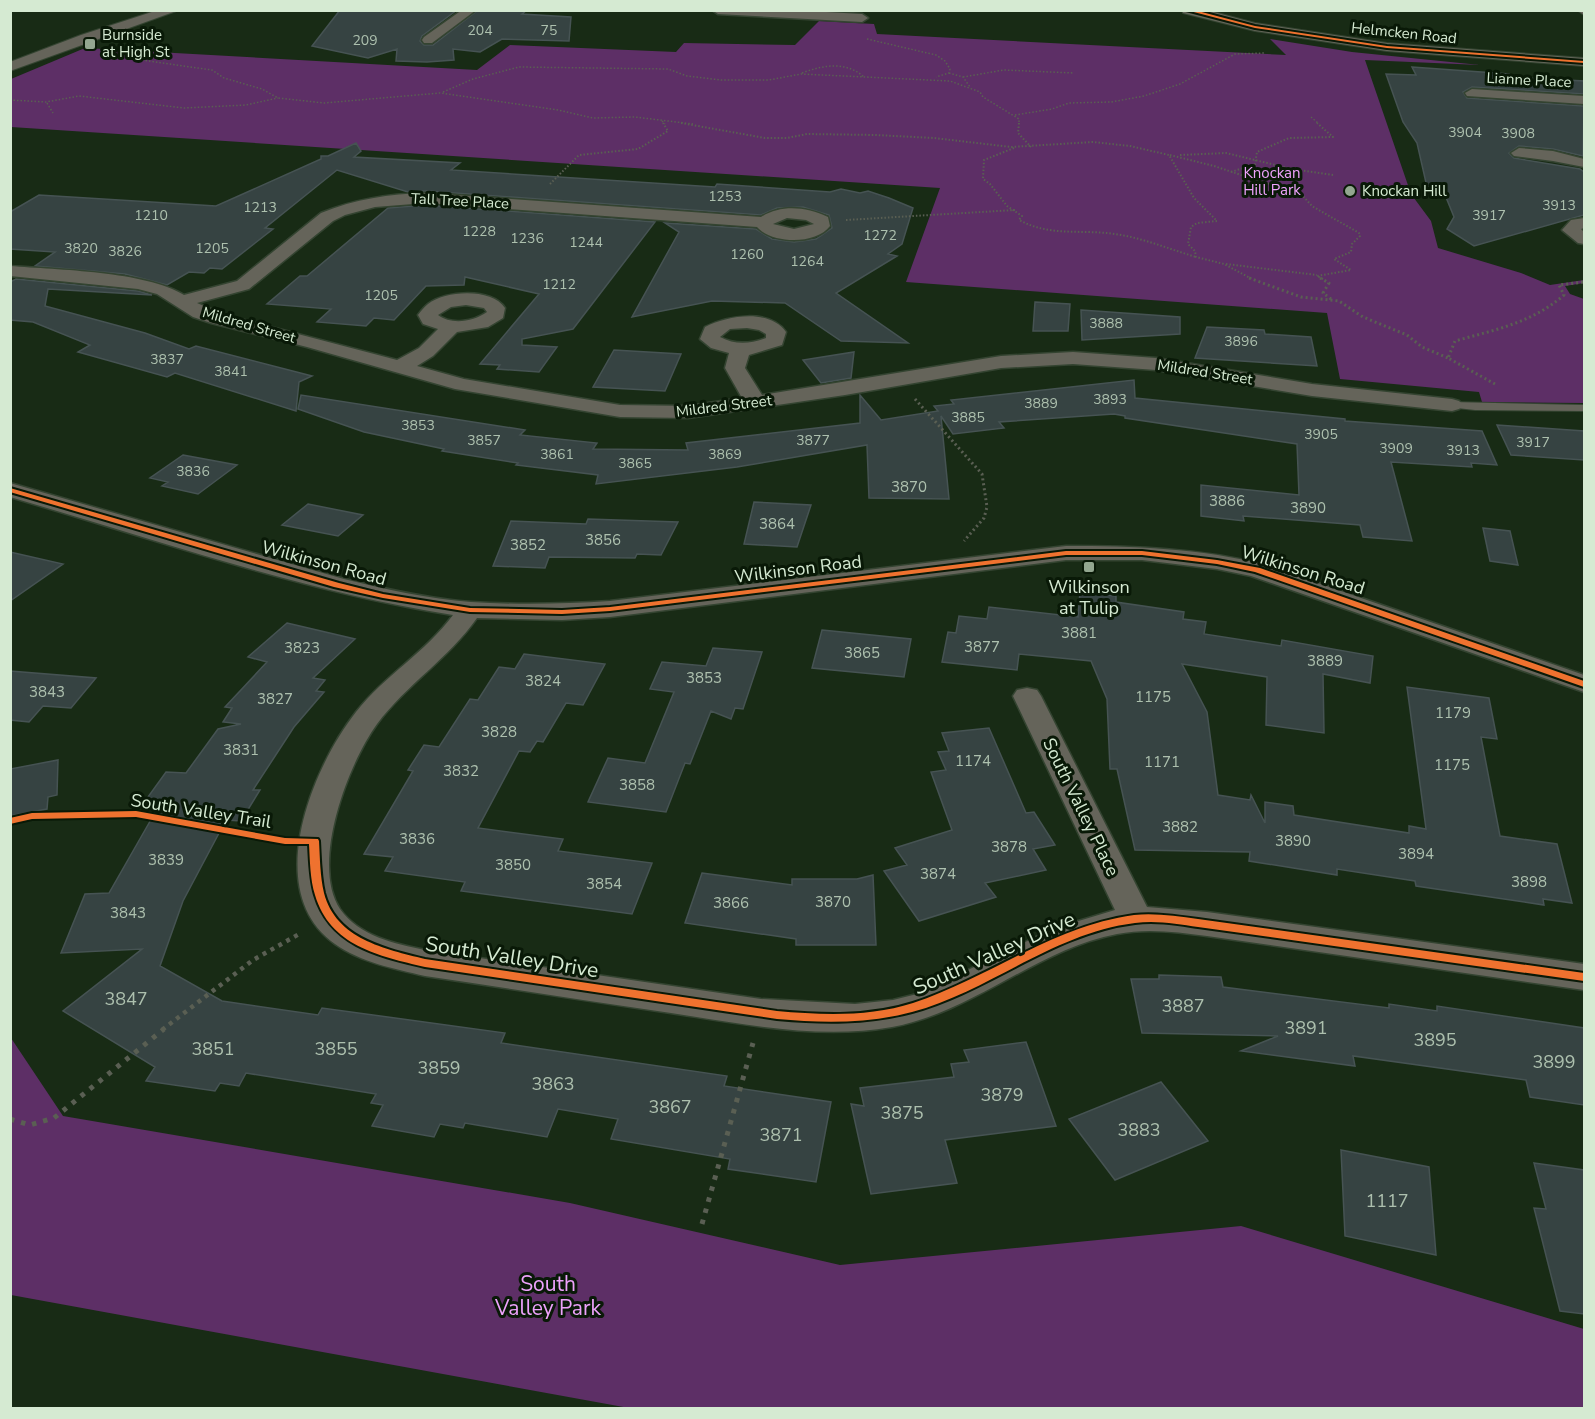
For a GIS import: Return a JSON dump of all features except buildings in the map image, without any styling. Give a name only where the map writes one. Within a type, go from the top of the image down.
[{"type":"main road","name":"Helmcken Road","points":[[1188,10],[1255,27],[1387,47],[1584,62]]},
{"type":"street","points":[[10,67],[86,38],[172,10]]},
{"type":"street","points":[[428,40],[470,10]]},
{"type":"street","points":[[718,10],[862,18]]},
{"type":"street","name":"Lianne Place","points":[[1472,93],[1584,100]]},
{"type":"street","points":[[1519,153],[1575,159],[1584,163]]},
{"type":"street","name":"Tall Tree Place","points":[[183,301],[243,285],[327,218],[343,210],[381,200],[426,198],[764,222],[776,215],[787,213],[810,215],[822,221]]},
{"type":"street","points":[[1584,223],[1571,227],[1570,230],[1584,239]]},
{"type":"street","name":"Mildred Street","points":[[10,271],[138,284],[163,290],[200,313],[218,319],[315,343],[462,385],[620,411],[688,412],[1023,360],[1111,359],[1156,364],[1312,390],[1452,405]]},
{"type":"street","points":[[399,368],[426,352],[451,327]]},
{"type":"street","points":[[741,350],[735,368],[756,403]]},
{"type":"street","name":"Wilkinson Road","points":[[10,490],[337,585],[425,604],[470,610],[562,612],[610,609],[1066,553],[1142,553],[1217,561],[1257,570],[1584,684]]},
{"type":"street","name":"South Valley Drive","points":[[470,610],[458,628],[382,700],[365,721],[347,750],[314,841],[316,884],[328,917],[352,938],[386,954],[425,963],[761,1013],[845,1018],[912,1009],[944,998],[1034,951],[1078,933],[1136,919],[1170,919],[1584,977]]},
{"type":"street","name":"South Valley Place","points":[[1027,696],[1136,919]]},
{"type":"lane","points":[[1580,10],[1584,13]]},
{"type":"lane","points":[[1452,405],[1584,408]]},
{"type":"path","points":[[862,18],[861,37],[936,55],[949,64],[949,72]]},
{"type":"path","points":[[1014,115],[1069,103],[1111,102],[1136,98],[1180,84],[1235,54],[1265,53]]},
{"type":"path","points":[[142,60],[212,70],[224,78],[274,94],[278,98]]},
{"type":"path","points":[[440,93],[480,77],[519,67],[668,69],[687,76],[721,80],[769,80],[830,66],[841,66],[856,69],[864,77]]},
{"type":"path","points":[[926,79],[949,72],[963,77],[1005,70],[1074,73]]},
{"type":"path","points":[[801,74],[950,81],[971,88],[1019,119],[1018,133],[1031,147]]},
{"type":"path","points":[[963,77],[971,88]]},
{"type":"path","points":[[10,100],[46,102],[79,96],[184,108],[214,108],[246,105],[278,98],[307,103],[381,100],[440,93],[558,110],[593,118],[635,117],[709,126],[765,138],[807,135],[875,135],[934,138],[1017,147],[1093,142],[1130,146],[1176,156],[1302,195],[1312,206],[1359,233],[1360,236],[1352,244],[1351,252],[1334,259],[1351,270],[1317,275],[1224,264],[1114,234],[1046,231],[1025,224],[1019,220],[1022,216],[1007,206],[990,184],[983,179],[984,160],[1017,147]]},
{"type":"path","points":[[46,102],[53,112]]},
{"type":"path","points":[[1230,172],[1250,167],[1256,160],[1257,152],[1281,140],[1333,137],[1311,117]]},
{"type":"path","points":[[554,181],[579,155],[629,152],[646,146],[668,131],[661,121]]},
{"type":"path","points":[[1176,156],[1226,153],[1305,172],[1333,175]]},
{"type":"path","points":[[1169,155],[1194,198],[1217,221],[1192,224],[1188,229],[1188,244],[1195,251],[1196,257]]},
{"type":"path","points":[[822,221],[1016,210]]},
{"type":"path","points":[[1224,264],[1251,279],[1301,297],[1331,299],[1345,303],[1363,317],[1407,335],[1422,347],[1448,358],[1513,396],[1541,403],[1546,408]]},
{"type":"path","points":[[1317,275],[1329,283],[1323,293],[1331,299]]},
{"type":"path","points":[[1448,358],[1455,341],[1528,321],[1548,310],[1564,296],[1559,285],[1584,282]]},
{"type":"path","points":[[898,381],[982,474],[987,507],[984,518],[968,536]]},
{"type":"path","points":[[10,1119],[30,1125],[54,1118],[121,1062],[253,960],[328,917]]},
{"type":"path","points":[[702,1224],[761,1013]]},
{"type":"green space","name":"Knockan Hill Park","points":[[819,21],[874,24],[877,34],[1286,55],[1270,39],[1352,52],[1480,65],[1365,60],[1411,194],[1431,221],[1438,248],[1521,273],[1550,285],[1584,280],[1584,283],[1565,286],[1570,294],[1584,299],[1584,403],[1482,402],[1479,392],[1340,379],[1327,313],[906,282],[940,188],[11,127],[11,79],[85,48],[477,70],[510,45],[676,52],[684,43],[795,45]]},
{"type":"green space","name":"South Valley Park","points":[[11,1038],[63,1116],[570,1203],[840,1265],[1241,1226],[1584,1329],[1584,1408],[629,1408],[11,1295]]},
{"type":"cycle path","points":[[1188,10],[1255,27],[1387,47],[1584,62]]},
{"type":"cycle path","points":[[10,490],[337,585],[383,596],[470,610],[562,612],[610,609],[1066,553],[1142,553],[1217,562],[1257,570],[1584,684]]},
{"type":"cycle path","name":"South Valley Trail","points":[[10,821],[32,816],[136,814],[285,841],[314,841],[315,871],[320,895],[328,914],[339,928],[354,940],[374,949],[425,963],[777,1015],[853,1018],[912,1008],[975,982],[1068,936],[1101,925],[1135,919],[1198,923],[1584,977]]},
{"type":"place","name":"Burnside at High St","points":[[90,44]]},
{"type":"place","name":"Knockan Hill","points":[[1350,191]]},
{"type":"place","name":"Wilkinson at Tulip","points":[[1089,567]]}]
